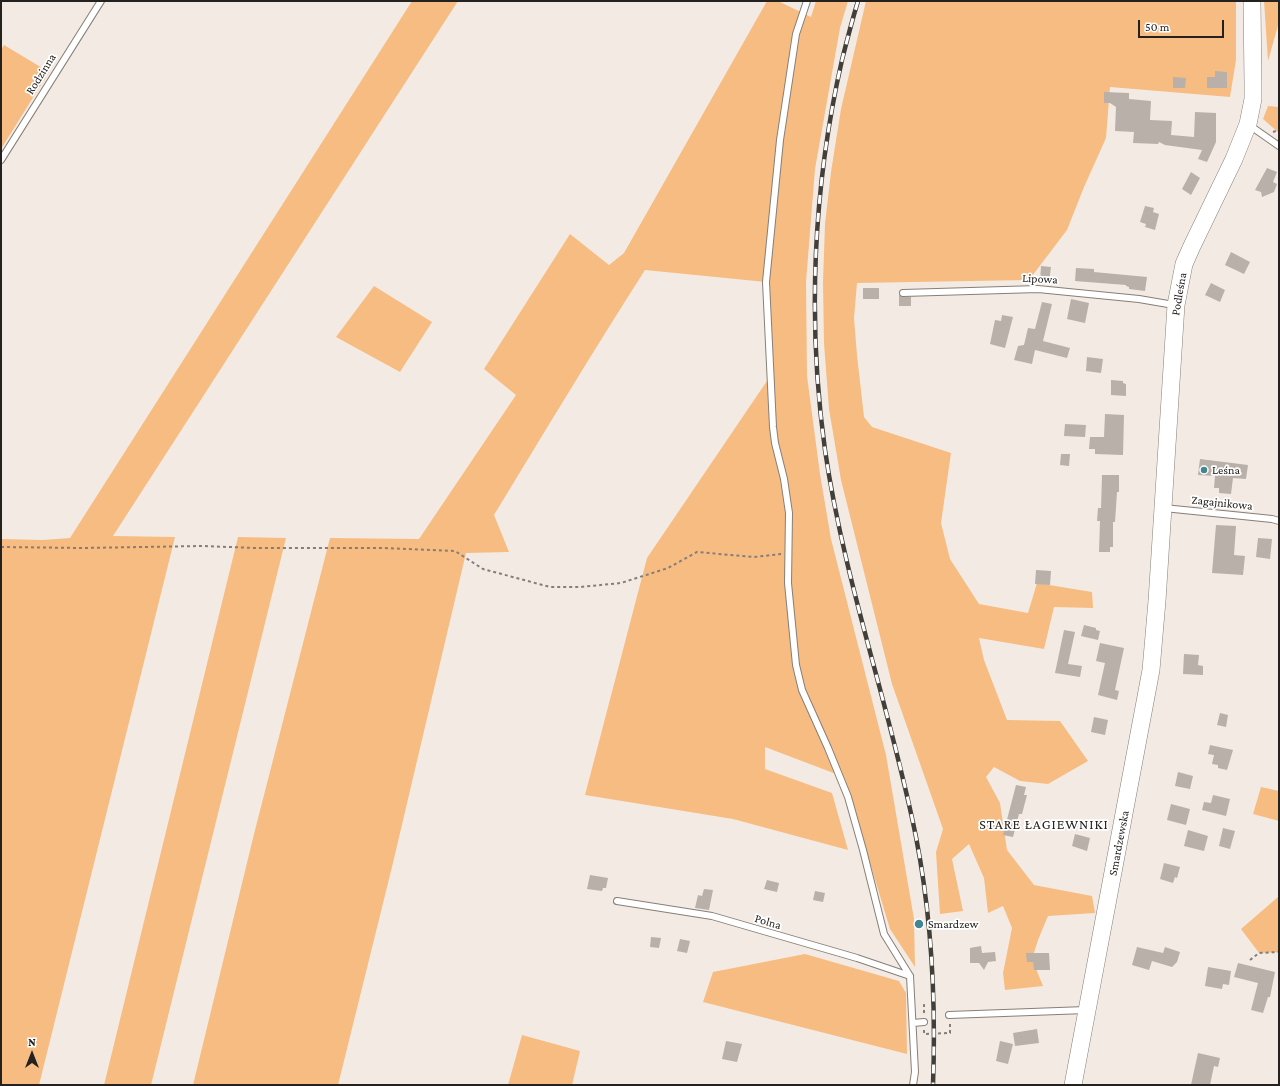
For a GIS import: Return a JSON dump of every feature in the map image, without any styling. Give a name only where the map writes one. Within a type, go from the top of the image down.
[{"type":"street","name":"Podleśna","points":[[1157,601],[1176,305],[1184,264],[1234,159],[1248,124],[1252,99],[1253,78],[1252,1]]},
{"type":"street","name":"Smardzewska","points":[[1073,1085],[1151,670],[1157,601]]},
{"type":"lane","name":"Rodzinna","points":[[1,160],[101,1]]},
{"type":"lane","points":[[807,1],[796,34],[782,125],[766,282],[772,421],[775,443],[784,479],[789,513],[788,583],[793,638],[796,665],[802,690],[848,797],[864,850],[884,934],[910,976],[915,1072],[913,1085]]},
{"type":"lane","points":[[1248,124],[1279,146]]},
{"type":"lane","name":"Lipowa","points":[[904,293],[1038,289],[1139,299],[1176,305]]},
{"type":"lane","name":"Zagajnikowa","points":[[1163,508],[1272,519],[1279,521]]},
{"type":"lane","name":"Polna","points":[[617,901],[712,916],[810,946],[858,958],[910,976]]},
{"type":"lane","points":[[949,1015],[1087,1010]]},
{"type":"lane","points":[[913,1023],[924,1022]]},
{"type":"path","points":[[1,547],[83,548],[202,546],[256,548],[384,548],[455,551],[483,569],[550,587],[580,587],[621,583],[668,568],[697,552],[754,557],[788,553]]},
{"type":"path","points":[[1250,960],[1259,953],[1279,952]]},
{"type":"path","points":[[927,1005],[924,1005],[924,1034],[950,1033],[949,1015]]},
{"type":"shaded area","points":[[412,1],[458,1],[113,536],[175,537],[39,1085],[1,1085],[1,539],[43,540],[70,538]]},
{"type":"shaded area","points":[[767,1],[778,1],[811,17],[816,1],[848,1],[840,28],[815,169],[806,282],[807,376],[820,474],[831,539],[886,755],[914,919],[915,967],[890,929],[844,777],[765,747],[765,769],[832,793],[848,850],[733,819],[585,795],[647,558],[771,375],[766,282],[645,270],[494,515],[509,552],[466,553],[392,867],[338,1085],[193,1085],[254,834],[330,538],[419,539],[516,395],[484,369],[570,234],[609,265],[624,253]]},
{"type":"shaded area","points":[[866,1],[1236,1],[1236,60],[1230,97],[1110,87],[1106,138],[1067,230],[1029,280],[857,283],[854,318],[864,417],[872,427],[951,453],[941,523],[950,559],[979,604],[1028,613],[1037,583],[1092,592],[1093,608],[1054,607],[1044,649],[979,638],[984,660],[1007,720],[1060,721],[1088,761],[1048,784],[1020,781],[994,767],[986,777],[1000,803],[1007,850],[1034,885],[1092,896],[1095,913],[1048,916],[1032,959],[1043,986],[1005,990],[1003,973],[1012,928],[1003,906],[988,913],[984,878],[969,844],[952,859],[963,911],[940,914],[936,852],[943,829],[892,684],[841,480],[829,409],[824,343],[823,282],[825,224],[831,172],[841,109]]},
{"type":"shaded area","points":[[1264,1],[1279,1],[1279,22],[1268,61]]},
{"type":"shaded area","points":[[4,45],[49,72],[1,149],[1,50]]},
{"type":"shaded area","points":[[1268,106],[1279,107],[1279,133],[1263,119]]},
{"type":"shaded area","points":[[374,286],[432,322],[400,372],[336,337]]},
{"type":"shaded area","points":[[238,537],[286,538],[151,1085],[104,1085]]},
{"type":"shaded area","points":[[1261,787],[1279,791],[1279,821],[1253,814]]},
{"type":"shaded area","points":[[1279,894],[1279,952],[1259,953],[1241,929],[1278,897]]},
{"type":"shaded area","points":[[805,954],[899,981],[906,993],[907,1054],[703,1002],[713,972]]},
{"type":"shaded area","points":[[522,1035],[580,1051],[572,1085],[508,1085]]},
{"type":"building","points":[[1215,71],[1227,72],[1227,88],[1207,88],[1207,77],[1215,77]]},
{"type":"building","points":[[1173,77],[1186,78],[1185,88],[1173,88]]},
{"type":"building","points":[[1104,92],[1129,93],[1129,99],[1151,101],[1150,120],[1172,121],[1171,135],[1194,137],[1195,112],[1216,113],[1216,142],[1207,162],[1198,159],[1202,150],[1165,145],[1159,142],[1158,144],[1133,143],[1134,132],[1115,131],[1116,107],[1110,103],[1104,103]]},
{"type":"building","points":[[1267,168],[1277,172],[1273,182],[1277,184],[1274,192],[1262,197],[1261,192],[1255,190]]},
{"type":"building","points":[[1191,172],[1200,178],[1191,195],[1182,189]]},
{"type":"building","points":[[1145,206],[1154,208],[1153,212],[1159,214],[1155,230],[1145,227],[1146,224],[1140,222]]},
{"type":"building","points":[[1231,252],[1250,262],[1244,274],[1225,265]]},
{"type":"building","points":[[1041,266],[1051,267],[1049,283],[1040,282]]},
{"type":"building","points":[[1076,268],[1094,269],[1094,272],[1147,277],[1145,291],[1129,289],[1126,285],[1075,281]]},
{"type":"building","points":[[1211,283],[1225,290],[1220,302],[1205,295]]},
{"type":"building","points":[[863,288],[879,288],[879,299],[863,299]]},
{"type":"building","points":[[899,295],[903,297],[911,297],[911,306],[899,306]]},
{"type":"building","points":[[1071,299],[1089,303],[1085,323],[1067,319]]},
{"type":"building","points":[[1042,302],[1052,304],[1043,341],[1070,348],[1067,358],[1035,350],[1032,364],[1014,360],[1018,346],[1024,345],[1028,328],[1035,329]]},
{"type":"building","points":[[1002,315],[1013,317],[1005,348],[990,344],[995,320],[1001,321]]},
{"type":"building","points":[[1087,357],[1103,359],[1101,373],[1086,371]]},
{"type":"building","points":[[1111,380],[1123,381],[1123,383],[1126,384],[1126,396],[1111,395]]},
{"type":"building","points":[[1105,414],[1124,415],[1123,455],[1095,454],[1095,449],[1089,449],[1090,437],[1104,437]]},
{"type":"building","points":[[1065,424],[1086,425],[1085,437],[1064,436]]},
{"type":"building","points":[[1061,454],[1070,454],[1069,466],[1060,465]]},
{"type":"building","points":[[1200,459],[1248,465],[1246,479],[1233,478],[1231,494],[1219,493],[1219,488],[1214,488],[1215,476],[1198,475]]},
{"type":"building","points":[[1102,475],[1119,475],[1119,492],[1117,492],[1115,522],[1113,522],[1113,547],[1110,547],[1110,552],[1099,552],[1100,521],[1097,521],[1098,508],[1101,508]]},
{"type":"building","points":[[1216,525],[1236,526],[1234,555],[1245,556],[1243,575],[1212,573]]},
{"type":"building","points":[[1258,538],[1272,539],[1270,559],[1256,557]]},
{"type":"building","points":[[1036,570],[1051,571],[1050,585],[1035,584]]},
{"type":"building","points":[[1084,625],[1096,628],[1096,630],[1100,631],[1098,640],[1081,636]]},
{"type":"building","points":[[1064,630],[1075,632],[1068,664],[1082,666],[1080,677],[1055,673]]},
{"type":"building","points":[[1100,643],[1124,648],[1115,690],[1119,691],[1117,700],[1098,695],[1105,663],[1096,661]]},
{"type":"building","points":[[1184,654],[1199,655],[1198,665],[1203,666],[1203,675],[1183,674]]},
{"type":"building","points":[[1220,713],[1228,715],[1226,727],[1217,725]]},
{"type":"building","points":[[1094,717],[1108,720],[1105,735],[1091,732]]},
{"type":"building","points":[[1210,745],[1233,750],[1227,770],[1218,768],[1218,765],[1212,764],[1214,755],[1208,754]]},
{"type":"building","points":[[1178,772],[1193,776],[1190,789],[1175,786]]},
{"type":"building","points":[[1016,785],[1026,787],[1024,795],[1027,795],[1022,814],[1019,814],[1013,837],[1003,835]]},
{"type":"building","points":[[1213,795],[1230,799],[1226,816],[1202,810],[1204,802],[1211,803]]},
{"type":"building","points":[[1171,804],[1190,809],[1186,825],[1167,820]]},
{"type":"building","points":[[1223,828],[1235,831],[1230,849],[1219,846]]},
{"type":"building","points":[[1188,830],[1208,836],[1204,851],[1184,846]]},
{"type":"building","points":[[1075,834],[1090,838],[1087,851],[1072,846]]},
{"type":"building","points":[[1164,863],[1180,867],[1177,878],[1175,877],[1173,883],[1160,879]]},
{"type":"building","points":[[590,875],[608,878],[606,888],[603,888],[602,891],[587,889]]},
{"type":"building","points":[[767,880],[779,883],[777,892],[764,889]]},
{"type":"building","points":[[704,889],[713,890],[709,910],[695,908],[698,895],[702,896]]},
{"type":"building","points":[[815,891],[825,893],[823,902],[813,900]]},
{"type":"building","points":[[651,937],[661,938],[659,948],[650,947]]},
{"type":"building","points":[[680,939],[690,941],[687,953],[677,951]]},
{"type":"building","points":[[981,946],[982,953],[995,952],[996,961],[988,962],[984,970],[979,963],[970,963],[970,948]]},
{"type":"building","points":[[1137,947],[1163,953],[1165,947],[1180,952],[1177,962],[1172,967],[1152,961],[1149,970],[1132,965]]},
{"type":"building","points":[[1026,953],[1049,953],[1050,970],[1034,970],[1033,962],[1027,962]]},
{"type":"building","points":[[1238,963],[1275,972],[1270,997],[1268,997],[1263,1013],[1251,1010],[1258,983],[1234,977]]},
{"type":"building","points":[[1208,967],[1231,971],[1229,985],[1223,984],[1222,989],[1205,986]]},
{"type":"building","points":[[1037,1029],[1039,1043],[1015,1046],[1013,1033]]},
{"type":"building","points":[[726,1041],[742,1044],[737,1062],[722,1059]]},
{"type":"building","points":[[1000,1041],[1013,1044],[1008,1064],[996,1061]]},
{"type":"building","points":[[1198,1053],[1220,1058],[1218,1067],[1214,1066],[1210,1085],[1191,1085]]},
{"type":"railway","points":[[858,1],[842,60],[832,108],[819,205],[815,303],[819,401],[833,499],[855,596],[893,740],[916,837],[926,899],[932,961],[934,1023],[933,1085]]},
{"type":"place","name":"Leśna","points":[[1204,470]]},
{"type":"place","name":"Smardzew","points":[[919,924]]},
{"type":"district","name":"STARE ŁAGIEWNIKI","points":[[1044,825]]}]
